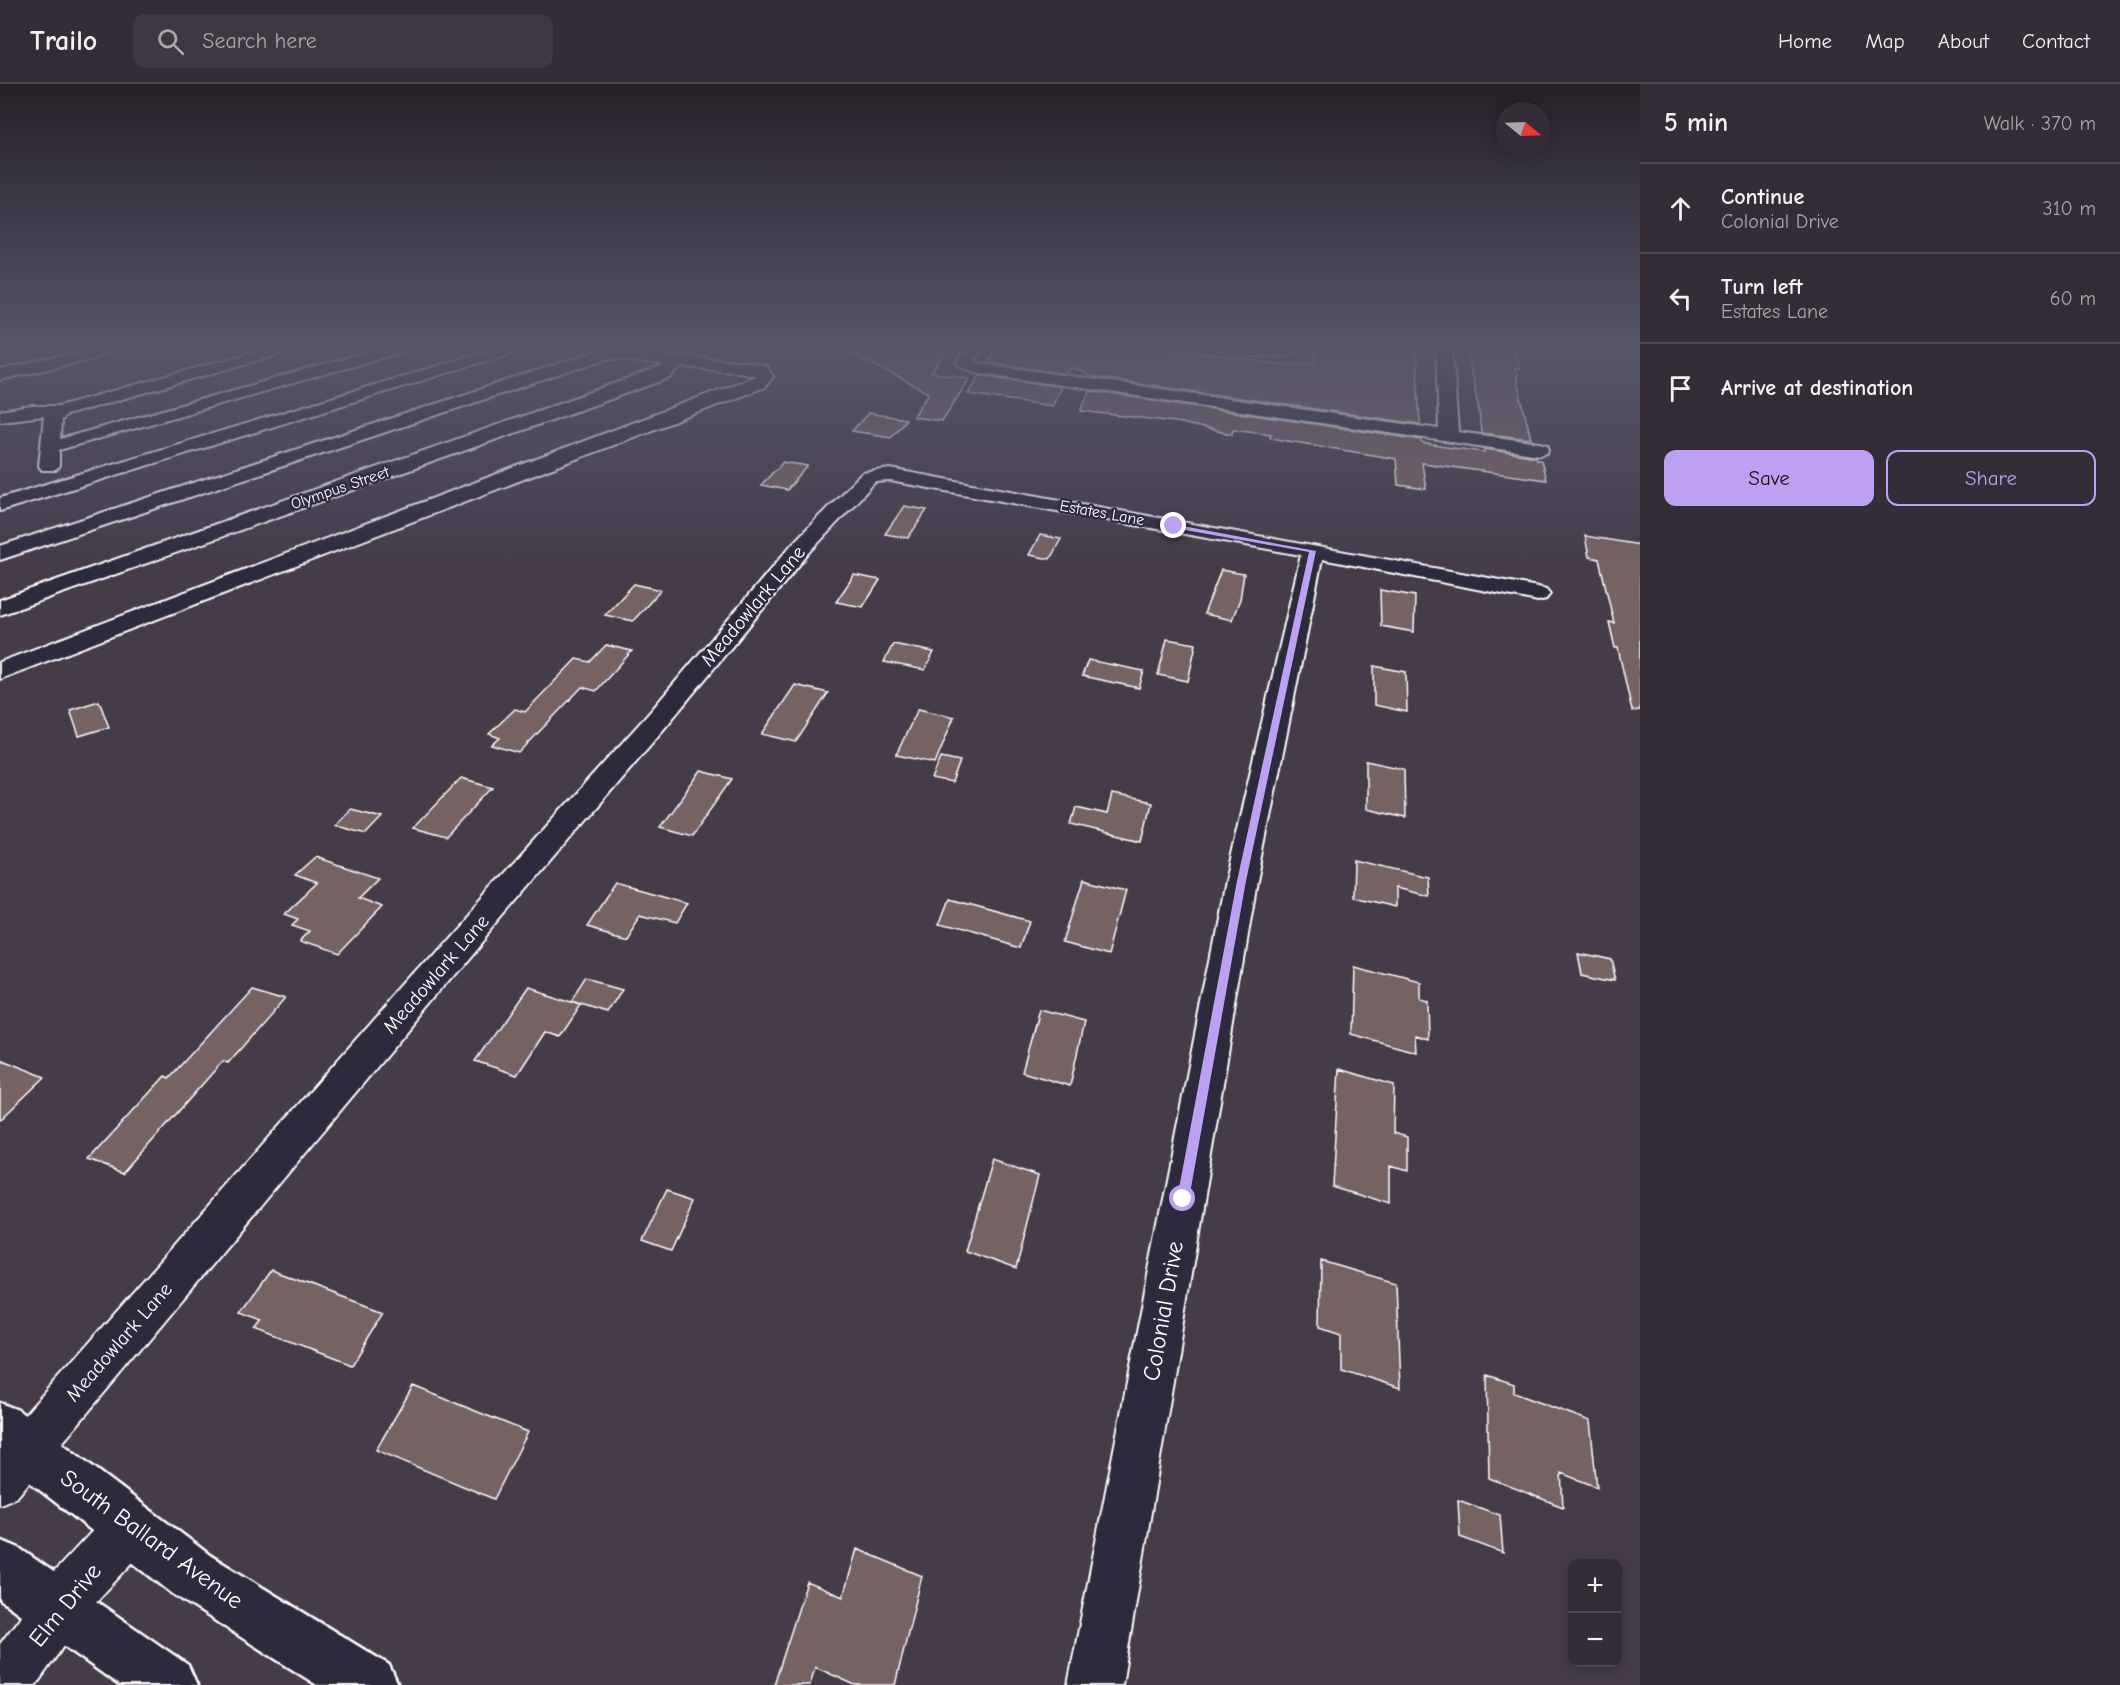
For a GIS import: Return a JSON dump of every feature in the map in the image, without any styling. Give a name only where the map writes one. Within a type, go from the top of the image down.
[{"type":"main road","name":"South Ballard Avenue","points":[[10,1452],[131,1527],[192,1575],[369,1685]]},
{"type":"main road","points":[[0,1567],[168,1685]]},
{"type":"street","points":[[52,422],[50,475],[61,486]]},
{"type":"street","points":[[50,446],[73,442],[143,422]]},
{"type":"street","points":[[0,505],[270,422]]},
{"type":"street","points":[[0,553],[400,422]]},
{"type":"street","points":[[454,422],[502,447]]},
{"type":"street","name":"Olympus Street","points":[[0,608],[528,422]]},
{"type":"street","points":[[0,671],[657,422]]},
{"type":"street","points":[[1350,422],[1540,449]]},
{"type":"street","points":[[1448,422],[1449,436]]},
{"type":"street","points":[[520,457],[538,467]]},
{"type":"street","name":"Estates Lane","points":[[878,475],[890,475],[1313,551],[1538,594]]},
{"type":"street","name":"Meadowlark Lane","points":[[10,1452],[659,718],[801,548],[869,477],[878,475]]},
{"type":"street","name":"Colonial Drive","points":[[1095,1685],[1241,881],[1313,551]]},
{"type":"street","name":"Elm Drive","points":[[3,1685],[73,1589],[131,1527]]},
{"type":"building","points":[[860,422],[904,422],[891,437],[852,431]]},
{"type":"building","points":[[1173,422],[1298,422],[1422,440],[1422,443],[1446,447],[1484,452],[1484,449],[1536,457],[1537,460],[1541,460],[1546,480],[1422,463],[1426,489],[1398,485],[1396,459],[1270,438],[1271,434],[1233,429],[1232,434]]},
{"type":"building","points":[[1480,422],[1527,422],[1531,439],[1481,433]]},
{"type":"building","points":[[783,462],[808,466],[787,490],[761,485]]},
{"type":"building","points":[[904,506],[927,510],[908,538],[885,534]]},
{"type":"building","points":[[1040,535],[1061,539],[1050,559],[1029,555]]},
{"type":"building","points":[[1585,536],[1640,545],[1640,710],[1632,711],[1618,648],[1615,648],[1609,622],[1614,623],[1599,559],[1589,557]]},
{"type":"building","points":[[1221,570],[1244,574],[1240,599],[1232,620],[1204,614]]},
{"type":"building","points":[[854,575],[880,580],[863,607],[836,602]]},
{"type":"building","points":[[634,584],[661,590],[633,621],[605,615]]},
{"type":"building","points":[[1380,590],[1415,596],[1414,632],[1381,626]]},
{"type":"building","points":[[1167,639],[1196,644],[1188,681],[1158,675]]},
{"type":"building","points":[[893,644],[934,652],[925,670],[884,662]]},
{"type":"building","points":[[606,645],[632,651],[596,691],[582,687],[519,753],[492,745],[500,738],[489,734],[515,709],[525,712],[576,659],[590,662]]},
{"type":"building","points":[[1088,660],[1144,671],[1139,688],[1082,676]]},
{"type":"building","points":[[1374,666],[1406,672],[1407,712],[1374,705]]},
{"type":"building","points":[[795,685],[828,693],[796,742],[762,734]]},
{"type":"building","points":[[99,701],[109,727],[79,736],[70,710]]},
{"type":"building","points":[[918,709],[954,717],[935,763],[896,755]]},
{"type":"building","points":[[941,757],[960,761],[952,783],[932,779]]},
{"type":"building","points":[[1366,761],[1404,769],[1405,818],[1366,809]]},
{"type":"building","points":[[701,771],[732,779],[692,836],[660,827]]},
{"type":"building","points":[[461,778],[493,787],[446,837],[413,828]]},
{"type":"building","points":[[1112,795],[1151,803],[1142,841],[1071,824],[1076,807],[1107,814]]},
{"type":"building","points":[[350,809],[382,817],[366,834],[334,825]]},
{"type":"building","points":[[315,857],[378,878],[358,898],[382,907],[337,954],[300,941],[310,931],[292,925],[298,919],[284,914],[317,883],[295,875]]},
{"type":"building","points":[[1354,860],[1428,877],[1429,896],[1395,888],[1395,907],[1353,897]]},
{"type":"building","points":[[1084,879],[1126,890],[1109,954],[1065,942]]},
{"type":"building","points":[[615,883],[687,903],[675,923],[640,914],[626,936],[587,925]]},
{"type":"building","points":[[950,899],[1030,921],[1021,948],[940,925]]},
{"type":"building","points":[[1578,952],[1610,959],[1615,980],[1582,973]]},
{"type":"building","points":[[1353,965],[1419,982],[1419,998],[1427,1000],[1428,1039],[1415,1035],[1416,1052],[1351,1034]]},
{"type":"building","points":[[587,979],[623,989],[608,1013],[572,1002]]},
{"type":"building","points":[[252,987],[286,997],[228,1063],[223,1061],[125,1172],[89,1159],[165,1076],[169,1078]]},
{"type":"building","points":[[526,988],[581,1005],[560,1037],[545,1032],[517,1075],[475,1061]]},
{"type":"building","points":[[1039,1010],[1084,1022],[1070,1086],[1022,1072]]},
{"type":"building","points":[[0,1059],[45,1077],[0,1120]]},
{"type":"building","points":[[1339,1069],[1394,1085],[1393,1133],[1407,1137],[1407,1171],[1391,1166],[1391,1204],[1332,1186]]},
{"type":"building","points":[[992,1159],[1040,1175],[1016,1269],[965,1251]]},
{"type":"building","points":[[667,1189],[695,1198],[671,1251],[642,1241]]},
{"type":"building","points":[[1321,1261],[1396,1283],[1400,1388],[1341,1369],[1341,1333],[1320,1326]]},
{"type":"building","points":[[271,1270],[383,1312],[350,1365],[256,1329],[263,1320],[241,1312]]},
{"type":"building","points":[[1487,1375],[1514,1384],[1514,1393],[1590,1421],[1597,1487],[1561,1473],[1563,1507],[1489,1478]]},
{"type":"building","points":[[413,1386],[528,1432],[494,1499],[376,1450]]},
{"type":"building","points":[[1458,1500],[1500,1515],[1503,1553],[1460,1537]]},
{"type":"building","points":[[857,1549],[922,1576],[895,1685],[855,1685],[815,1667],[810,1685],[774,1685],[807,1582],[843,1597]]},
{"type":"route","points":[[1174,526],[1313,551],[1241,881],[1183,1199]]}]
